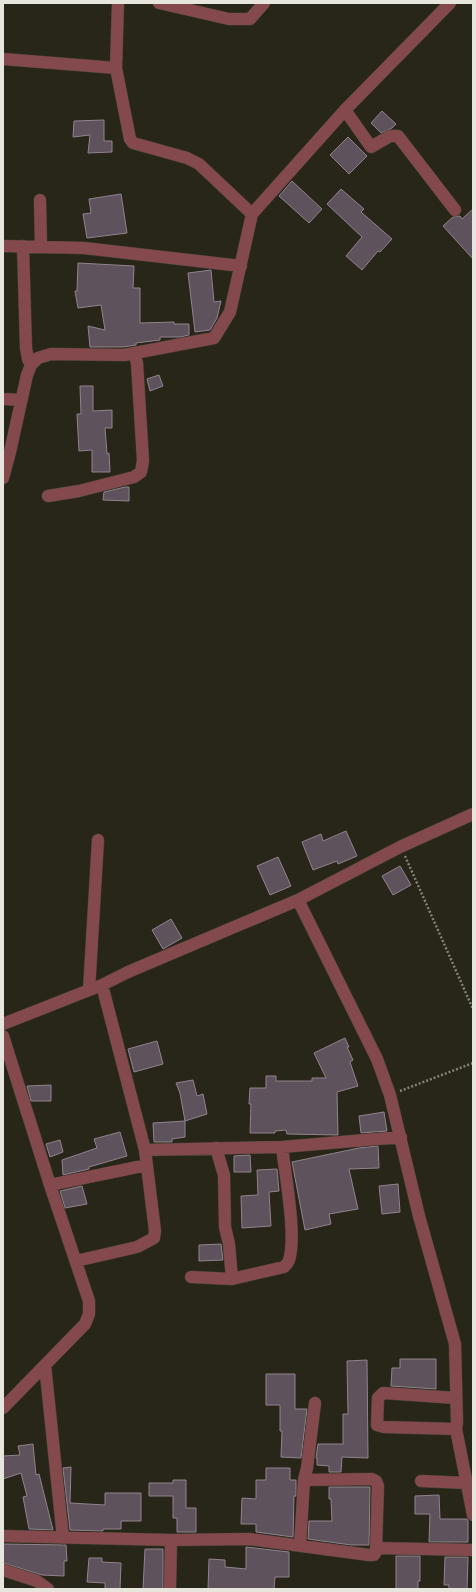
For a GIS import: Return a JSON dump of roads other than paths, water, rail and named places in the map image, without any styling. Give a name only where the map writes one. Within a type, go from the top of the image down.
[{"type":"street","points":[[118,3],[116,68],[130,139],[133,143],[187,158],[200,164],[252,214]]},
{"type":"street","points":[[159,3],[177,5],[229,19],[250,19],[264,3]]},
{"type":"street","points":[[30,365],[38,358],[51,354],[124,355],[214,338],[230,312],[252,214],[345,110],[450,3]]},
{"type":"street","points":[[3,59],[116,68]]},
{"type":"street","points":[[345,110],[371,146],[390,136],[398,136],[455,210]]},
{"type":"street","points":[[40,200],[41,246]]},
{"type":"street","points":[[3,246],[84,248],[241,266]]},
{"type":"street","points":[[3,478],[30,365],[26,348],[23,246]]},
{"type":"street","points":[[48,496],[134,477],[141,472],[143,461],[137,370],[134,352]]},
{"type":"street","points":[[3,399],[21,400]]},
{"type":"street","points":[[3,1024],[102,985],[298,900],[400,846],[473,814]]},
{"type":"street","points":[[89,990],[98,840]]},
{"type":"street","points":[[298,900],[377,1059],[390,1095],[419,1216],[455,1344],[457,1367],[456,1429],[473,1513]]},
{"type":"street","points":[[76,1261],[137,1247],[154,1238],[155,1231],[145,1150],[102,985]]},
{"type":"street","points":[[3,1036],[50,1185],[89,1301],[89,1314],[85,1324],[3,1408]]},
{"type":"street","points":[[145,1150],[282,1147],[401,1137]]},
{"type":"street","points":[[191,1277],[232,1279],[284,1267],[289,1261],[292,1244],[291,1223],[282,1147]]},
{"type":"street","points":[[216,1148],[224,1174],[225,1227],[229,1244],[232,1279]]},
{"type":"street","points":[[50,1185],[147,1165]]},
{"type":"street","points":[[45,1365],[63,1538]]},
{"type":"street","points":[[456,1398],[383,1393],[378,1398],[377,1425],[384,1427],[456,1429]]},
{"type":"street","points":[[300,1546],[304,1480],[307,1468],[315,1403]]},
{"type":"street","points":[[3,1536],[171,1540],[249,1539],[374,1555],[376,1552],[378,1486],[376,1482],[372,1479],[304,1480]]},
{"type":"street","points":[[421,1481],[467,1483]]},
{"type":"street","points":[[170,1589],[171,1540]]},
{"type":"street","points":[[376,1548],[473,1550]]},
{"type":"street","points":[[3,1570],[37,1581],[48,1589]]}]
